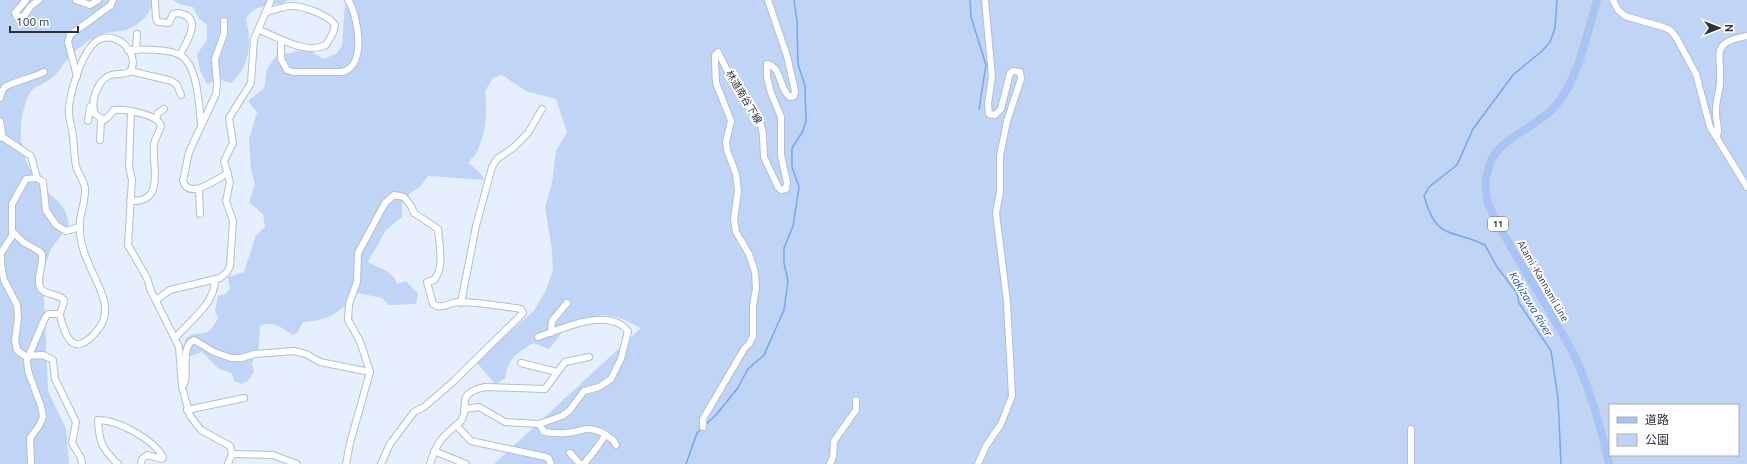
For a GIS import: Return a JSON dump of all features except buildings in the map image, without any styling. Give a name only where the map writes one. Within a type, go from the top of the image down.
[{"type":"main road","name":"Atami -Kannami Line","points":[[1597,0],[1566,92],[1557,105],[1541,120],[1522,131],[1496,154],[1491,162],[1486,177],[1486,191],[1494,217],[1573,354],[1587,386],[1609,464]]},
{"type":"street","points":[[26,0],[15,13],[17,17],[24,16],[30,7],[39,0]]},
{"type":"street","points":[[76,0],[90,5],[98,0]]},
{"type":"street","points":[[77,76],[68,42],[70,35],[111,5],[114,0]]},
{"type":"street","points":[[156,300],[170,290],[223,277],[232,260],[233,222],[226,201],[230,182],[224,161],[233,143],[230,118],[251,82],[253,44],[272,0]]},
{"type":"street","points":[[281,40],[281,59],[287,70],[293,72],[341,72],[347,70],[352,64],[358,45],[354,13],[348,0]]},
{"type":"street","name":"林道南谷下線","points":[[704,427],[703,419],[751,340],[754,328],[753,306],[756,288],[755,272],[749,254],[736,232],[734,219],[738,191],[736,174],[727,150],[726,142],[731,121],[716,83],[715,55],[718,52],[728,72],[737,83],[746,104],[760,120],[763,135],[764,157],[778,187],[781,190],[786,189],[787,183],[781,155],[781,117],[769,88],[767,64],[776,69],[786,94],[790,97],[794,96],[794,91],[787,56],[768,0]]},
{"type":"street","points":[[978,464],[986,446],[1001,424],[1012,396],[1007,302],[996,213],[1000,192],[999,168],[1002,142],[1021,80],[1020,72],[1013,71],[1010,73],[1001,109],[995,115],[989,114],[988,104],[992,76],[985,0]]},
{"type":"street","points":[[1613,0],[1618,10],[1625,16],[1670,30],[1676,37],[1696,74],[1708,122],[1747,187]]},
{"type":"street","points":[[155,1],[156,19],[158,22],[169,22],[173,14],[178,13],[184,15],[192,23],[192,30],[180,55]]},
{"type":"street","points":[[259,30],[281,40],[308,47],[323,46],[331,38],[335,25],[326,16],[295,6],[282,7],[267,12]]},
{"type":"street","points":[[224,22],[224,34],[215,59],[217,84],[216,94],[189,152],[183,181],[186,187],[199,189],[228,173]]},
{"type":"street","points":[[136,50],[137,34]]},
{"type":"street","points":[[1716,136],[1718,132],[1716,109],[1720,84],[1719,62],[1721,48],[1727,41],[1747,36]]},
{"type":"street","points":[[12,231],[23,242],[39,250],[42,254],[40,286],[45,292],[62,298],[64,302],[60,314],[68,339],[71,343],[82,344],[91,338],[105,316],[106,306],[87,260],[80,228],[85,187],[75,160],[69,109],[77,76],[86,54],[99,39],[113,37],[128,50],[132,58],[130,71]]},
{"type":"street","points":[[128,50],[180,55],[186,61],[193,75],[198,96],[201,124]]},
{"type":"street","points":[[130,201],[138,201],[146,198],[156,181],[154,146],[160,126],[156,119],[131,111],[114,110],[108,118],[101,119],[95,114],[93,105],[94,98],[103,80],[110,75],[124,74],[130,71],[172,81],[177,85],[181,95]]},
{"type":"street","points":[[0,98],[4,89],[8,85],[27,80],[44,72]]},
{"type":"street","points":[[88,120],[90,107],[93,105]]},
{"type":"street","points":[[156,119],[158,112],[164,109]]},
{"type":"street","points":[[461,302],[476,226],[492,167],[497,159],[514,147],[528,133],[542,110]]},
{"type":"street","points":[[131,111],[129,167],[132,180],[127,242],[147,278],[156,300],[176,337],[179,346],[182,387],[187,410],[194,423],[201,430],[228,444],[232,454],[228,464]]},
{"type":"street","points":[[100,140],[101,119]]},
{"type":"street","points":[[0,121],[1,137],[30,156],[37,178],[44,186],[45,206],[54,223],[66,231],[80,228]]},
{"type":"street","points":[[37,178],[26,179],[14,200],[11,209],[12,236],[1,253],[1,265],[4,280],[18,308],[15,345],[19,352],[25,356],[43,355],[53,360],[56,382],[76,419],[72,443],[81,458],[82,464]]},
{"type":"street","points":[[199,189],[200,214]]},
{"type":"street","points":[[346,464],[350,443],[370,372],[360,341],[348,320],[348,309],[357,282],[358,253],[381,209],[392,195],[404,197],[414,213],[438,229],[441,255],[438,273],[434,280],[427,282],[433,304],[441,307],[461,302],[521,309],[523,312],[454,381],[424,407],[414,412],[390,444],[381,464]]},
{"type":"street","points":[[176,337],[198,314],[209,299],[214,291],[215,280]]},
{"type":"street","points":[[551,333],[552,321],[567,303]]},
{"type":"street","points":[[31,464],[30,438],[39,426],[43,417],[41,406],[28,371],[27,360],[45,318],[48,314],[60,314]]},
{"type":"street","points":[[464,409],[479,407],[505,422],[539,424],[562,416],[569,411],[584,391],[599,387],[611,378],[618,369],[628,336],[628,331],[620,323],[599,319],[586,321],[538,337]]},
{"type":"street","points":[[182,387],[186,373],[186,349],[190,342],[194,340],[214,352],[231,358],[241,358],[255,354],[294,351],[306,354],[320,362],[370,372]]},
{"type":"street","points":[[430,464],[439,440],[463,418],[465,399],[476,389],[485,387],[545,389],[566,362],[589,357]]},
{"type":"street","points":[[520,363],[557,372]]},
{"type":"street","points":[[187,410],[244,398]]},
{"type":"street","points":[[830,464],[833,458],[834,441],[856,410],[856,400]]},
{"type":"street","points":[[118,464],[104,450],[100,443],[98,420],[114,422],[131,430],[150,443],[163,457],[162,459],[147,455],[142,459],[141,464]]},
{"type":"street","points":[[539,424],[544,432],[567,433],[585,428],[603,432],[613,440],[616,445]]},
{"type":"street","points":[[456,426],[471,441],[546,457],[549,459],[551,464]]},
{"type":"street","points":[[1411,429],[1411,464]]},
{"type":"street","points":[[584,464],[606,435]]},
{"type":"street","points":[[434,451],[452,461],[466,464]]},
{"type":"street","points":[[570,453],[580,464]]},
{"type":"street","points":[[232,454],[273,455],[297,464]]},
{"type":"green space","points":[[0,0],[154,0],[150,11],[138,24],[121,31],[98,35],[75,51],[53,77],[31,91],[25,103],[22,117],[21,135],[23,151],[28,165],[36,179],[63,207],[68,218],[69,225],[51,249],[43,271],[48,391],[66,429],[69,464],[0,464]]},
{"type":"green space","points":[[173,0],[289,0],[277,5],[260,7],[250,13],[246,19],[249,36],[248,54],[242,69],[231,83],[215,78],[211,83],[207,84],[200,70],[197,54],[207,40],[207,25],[198,17],[193,7],[179,4]]},
{"type":"green space","points":[[347,0],[1747,0],[1747,464],[494,464],[641,328],[618,317],[603,315],[566,323],[559,337],[549,349],[533,343],[528,346],[518,353],[510,362],[506,372],[506,378],[495,384],[477,363],[500,340],[534,311],[546,290],[553,270],[552,250],[545,208],[552,183],[556,151],[567,132],[556,99],[526,91],[502,75],[493,78],[485,91],[486,115],[484,131],[475,155],[469,163],[482,175],[484,180],[428,176],[420,187],[410,193],[402,204],[402,217],[386,230],[368,262],[386,270],[395,279],[397,284],[406,281],[418,294],[416,304],[389,305],[382,298],[358,293],[329,317],[303,322],[298,332],[293,335],[281,327],[273,324],[264,324],[260,326],[259,346],[252,363],[254,372],[248,381],[241,384],[234,381],[232,373],[219,369],[202,352],[190,356],[182,349],[186,339],[190,335],[205,333],[214,326],[218,318],[215,311],[218,296],[226,294],[230,288],[228,277],[244,272],[256,235],[265,227],[263,214],[249,202],[255,184],[251,170],[249,139],[257,112],[248,101],[264,88],[267,69],[277,54],[293,53],[295,51],[310,51],[323,59],[336,54],[342,46],[345,3]]},
{"type":"waterway","points":[[705,425],[716,415],[737,389],[748,369],[764,355],[784,310],[788,281],[784,263],[784,248],[793,226],[799,187],[792,167],[792,148],[803,131],[806,121],[805,86],[798,64],[797,21],[794,0]]},
{"type":"waterway","points":[[970,0],[971,17],[986,65],[979,109]]},
{"type":"waterway","name":"Kakizawa River","points":[[1557,0],[1555,28],[1550,42],[1542,51],[1513,75],[1473,129],[1457,165],[1429,187],[1424,196],[1434,221],[1440,227],[1454,234],[1485,245],[1497,267],[1517,293],[1519,303],[1551,351],[1558,398],[1561,464]]},
{"type":"waterway","points":[[686,464],[697,433],[702,428]]}]
